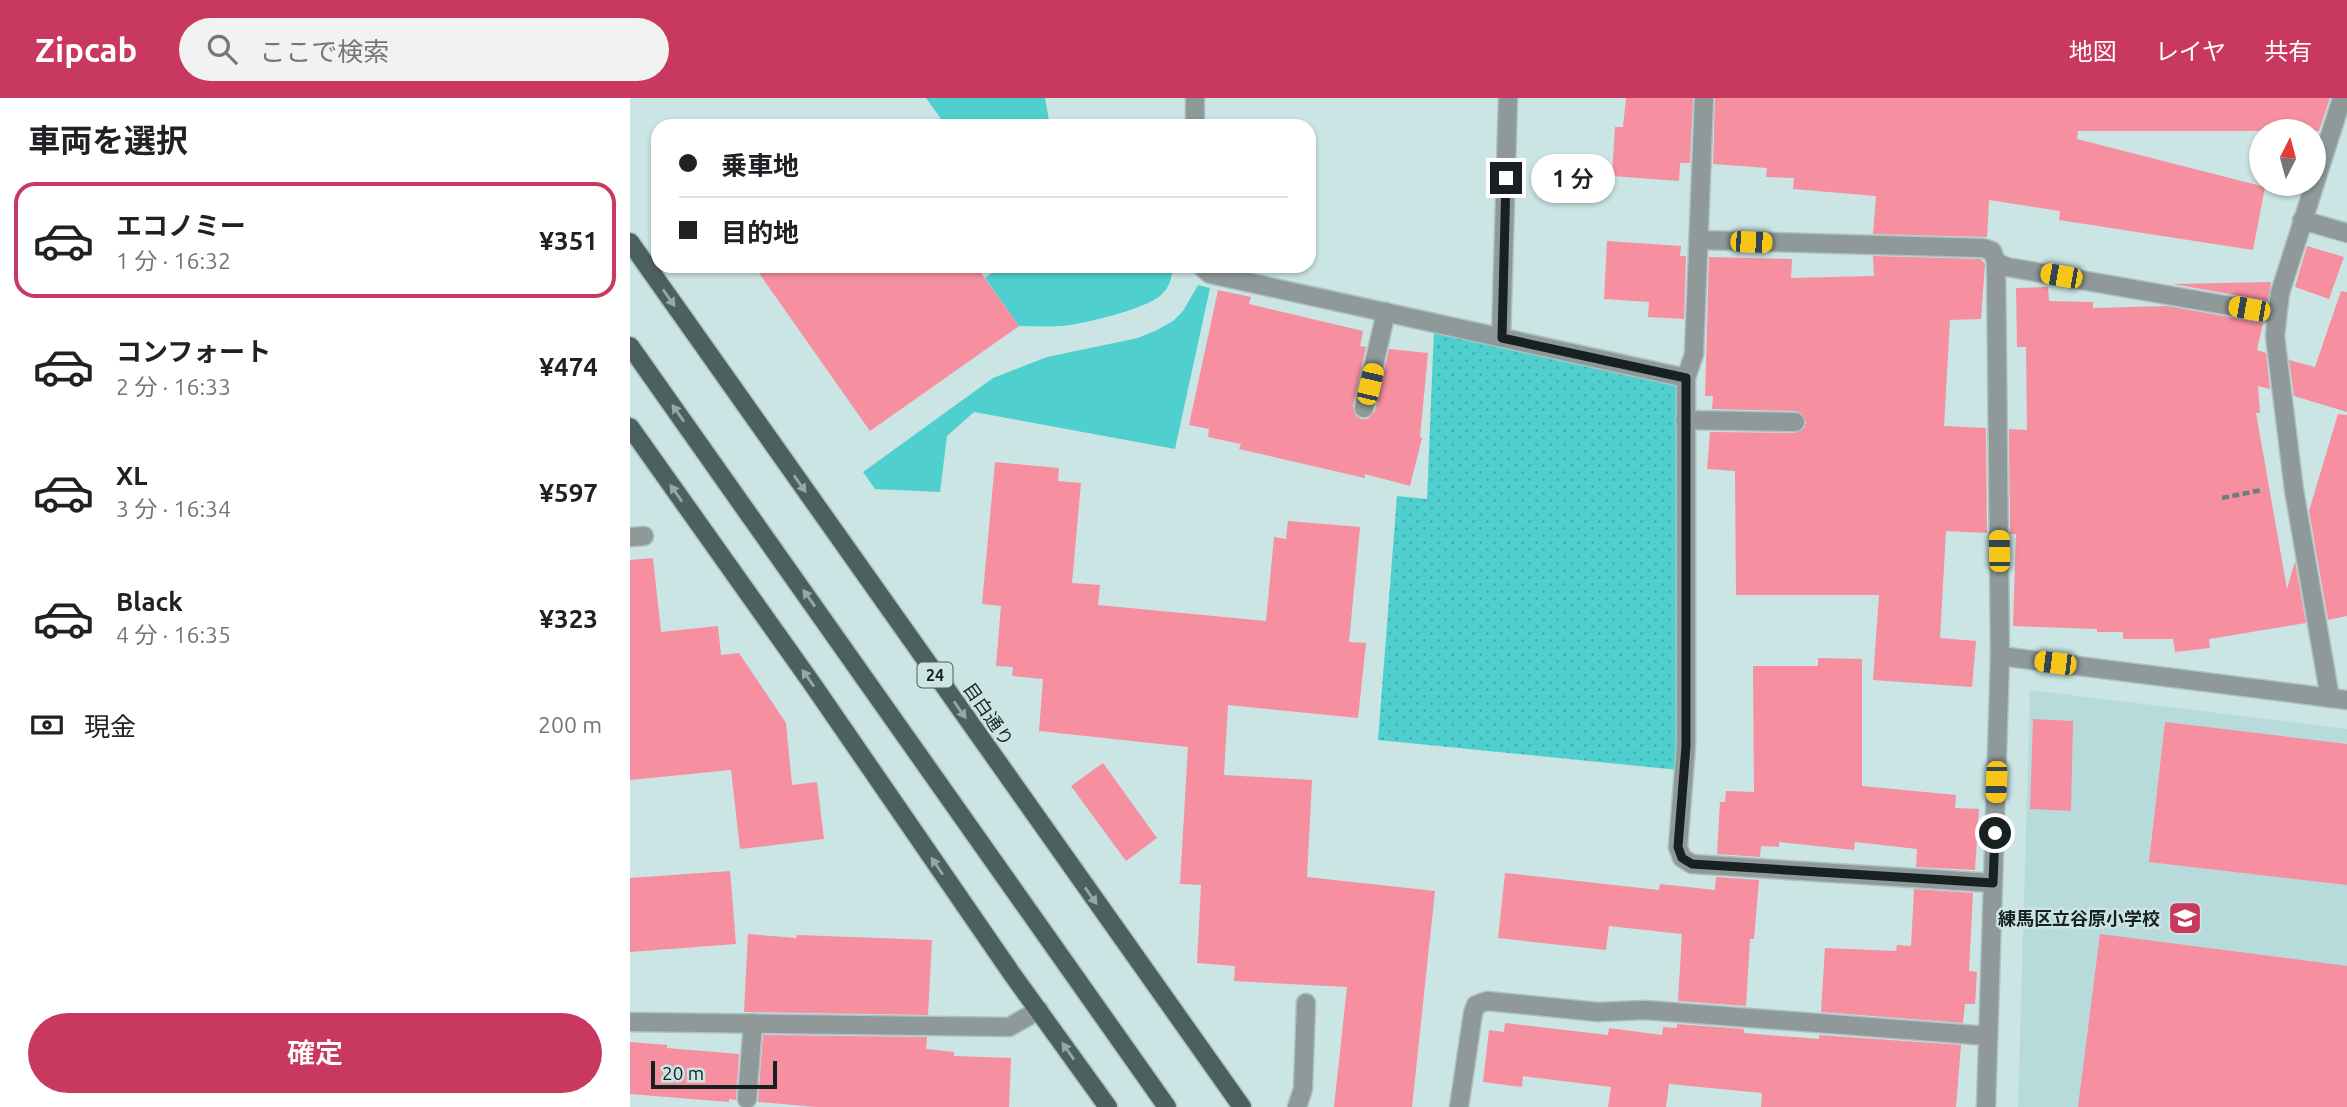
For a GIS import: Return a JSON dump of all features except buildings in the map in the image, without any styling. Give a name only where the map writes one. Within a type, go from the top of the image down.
[{"type":"main road","name":"目白通り","points":[[630,242],[651,272]]},
{"type":"main road","name":"目白通り","points":[[652,273],[1242,1107]]},
{"type":"main road","points":[[630,346],[1167,1107]]},
{"type":"main road","points":[[630,427],[1108,1107]]},
{"type":"street","points":[[1195,98],[1195,119]]},
{"type":"street","points":[[1502,338],[1508,98]]},
{"type":"street","points":[[1704,98],[1693,354],[1686,378],[1686,746],[1678,847],[1682,858],[1692,864],[1993,883]]},
{"type":"street","points":[[2000,656],[2338,699],[2293,485],[2275,336],[2276,314],[2302,220],[2342,98]]},
{"type":"street","points":[[2302,220],[2347,233]]},
{"type":"street","points":[[1699,240],[1983,248],[1992,251],[1996,262],[2000,656],[1986,1107]]},
{"type":"street","points":[[1996,262],[2007,267],[2276,314]]},
{"type":"street","points":[[1209,273],[1686,378]]},
{"type":"street","points":[[1364,408],[1386,312]]},
{"type":"street","points":[[1685,420],[1795,422]]},
{"type":"street","points":[[1459,1107],[1473,1013],[1476,1005],[1487,1001],[1598,1012],[1645,1010],[1988,1036]]},
{"type":"street","points":[[1297,1107],[1303,1089],[1306,1003]]},
{"type":"street","points":[[630,1022],[1009,1027],[1039,1010]]},
{"type":"street","points":[[747,1099],[753,1023]]},
{"type":"path","points":[[2222,498],[2293,485]]},
{"type":"shaded area","points":[[926,98],[1045,98],[1049,119],[941,119]]},
{"type":"shaded area","points":[[992,273],[1172,273],[1167,289],[1153,300],[1099,319],[1062,326],[1019,326],[985,278]]},
{"type":"shaded area","points":[[1198,285],[1210,288],[1175,449],[974,412],[947,436],[940,492],[875,489],[863,472],[993,378],[1047,357],[1138,338],[1157,330],[1173,321],[1183,311]]},
{"type":"shaded area","points":[[1434,329],[1680,383],[1679,770],[1378,740],[1397,496],[1427,499]]},
{"type":"shaded area","name":"練馬区立谷原小学校","points":[[2030,690],[2347,729],[2347,1107],[2018,1107]]},
{"type":"place","name":"練馬区立谷原小学校","points":[[2185,918]]},
{"type":"route","points":[[1506,178],[1502,338],[1686,378],[1686,746],[1678,847],[1682,858],[1692,864],[1993,883],[1995,833]]}]
